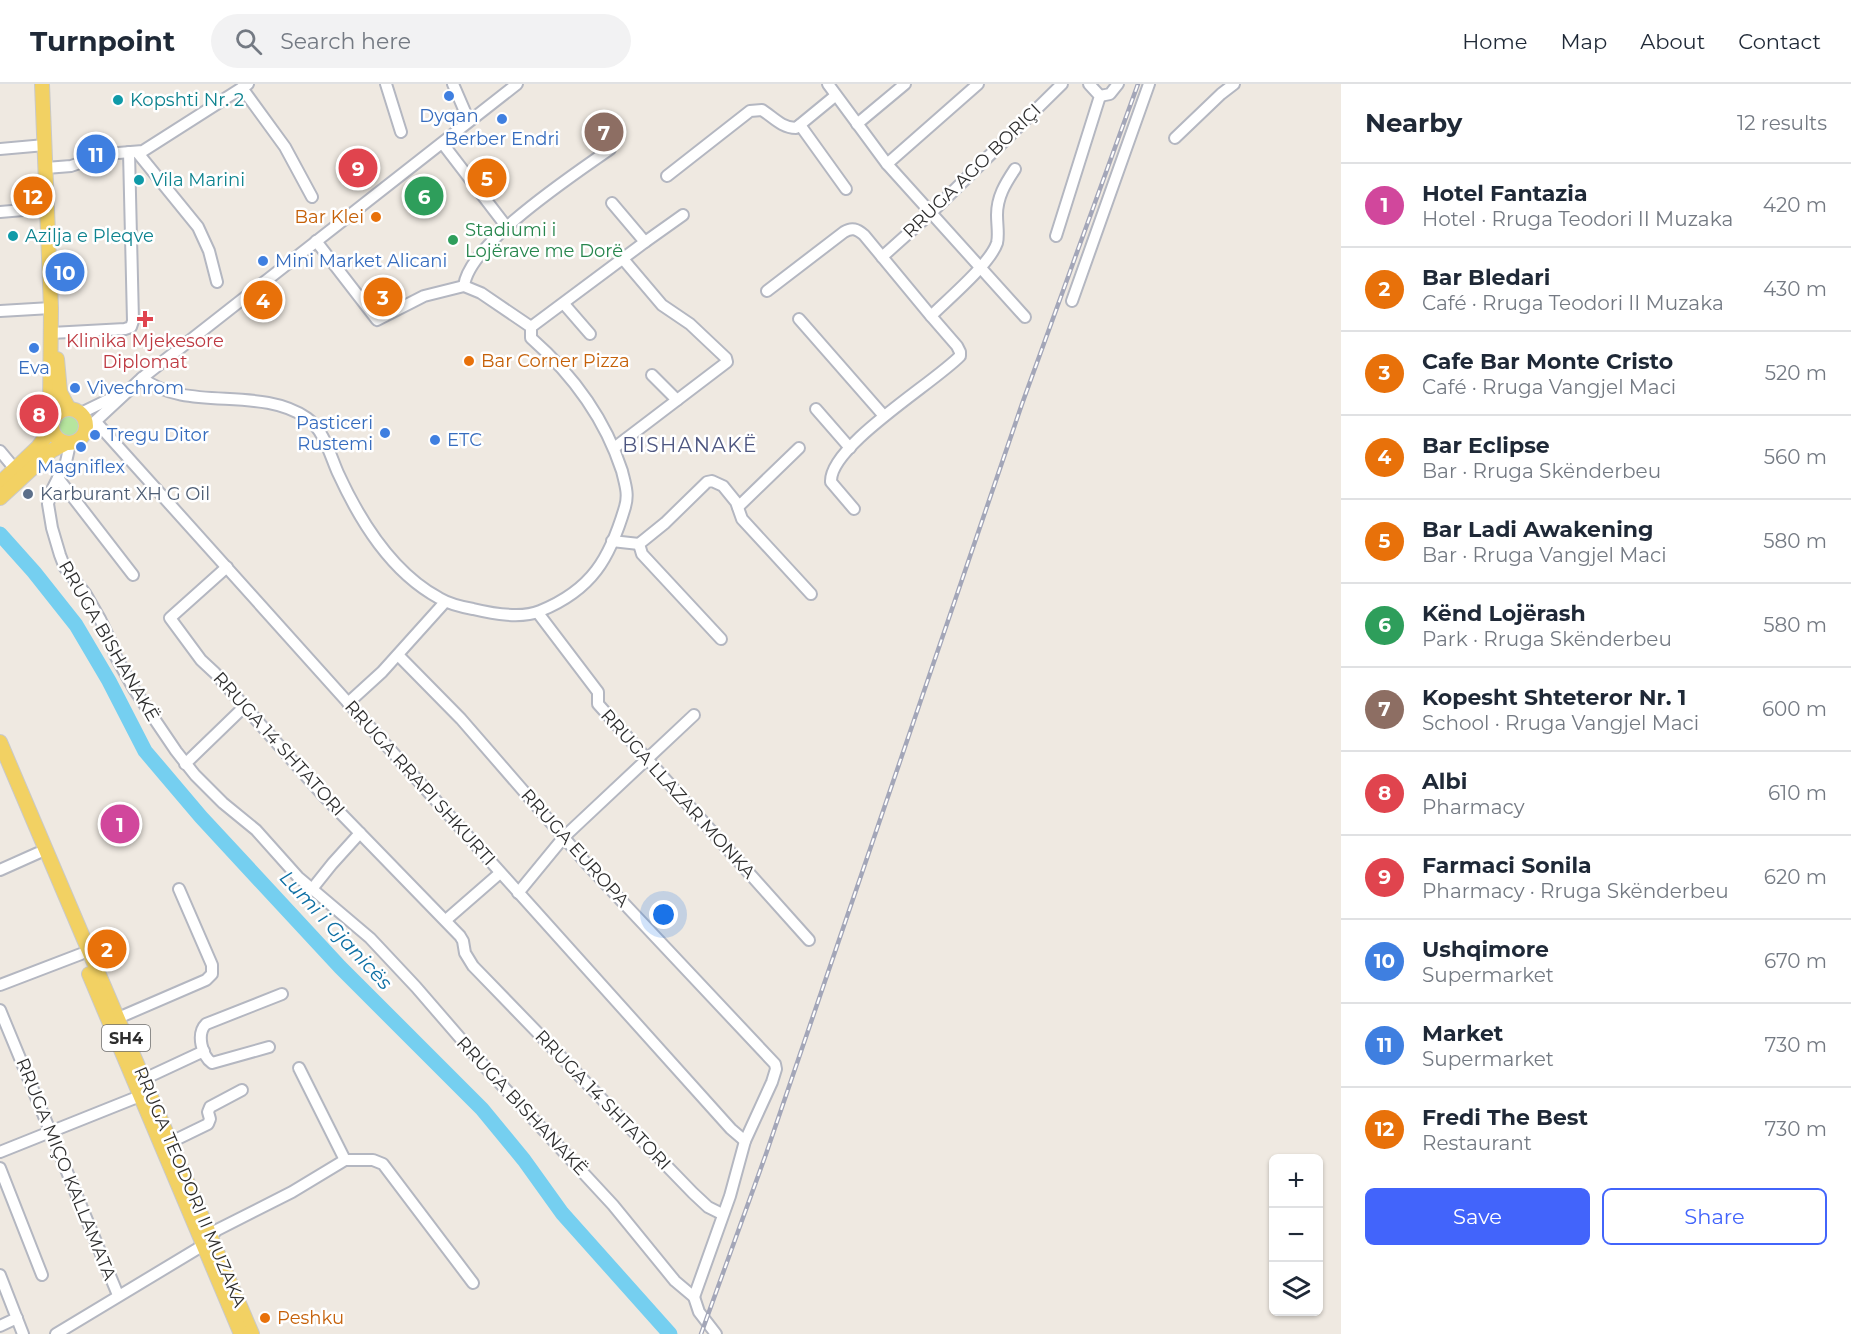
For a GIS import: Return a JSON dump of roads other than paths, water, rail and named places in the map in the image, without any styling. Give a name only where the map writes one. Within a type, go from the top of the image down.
[{"type":"main road","points":[[42,84],[51,308],[52,426],[55,436],[68,444]]},
{"type":"main road","points":[[0,498],[51,451],[81,440],[91,426],[60,392],[57,353],[51,333]]},
{"type":"main road","points":[[0,483],[46,439],[57,413],[75,411]]},
{"type":"main road","name":"RRUGA TEODORI II MUZAKA","points":[[0,742],[171,1142],[241,1334]]},
{"type":"main road","name":"RRUGA TEODORI II MUZAKA","points":[[0,765],[140,1096],[252,1334]]},
{"type":"street","points":[[386,84],[401,132]]},
{"type":"street","points":[[453,84],[469,121]]},
{"type":"street","points":[[91,426],[142,378],[517,84]]},
{"type":"street","points":[[828,84],[887,164],[1025,317]]},
{"type":"street","points":[[857,124],[905,84]]},
{"type":"street","points":[[887,164],[978,84]]},
{"type":"street","name":"RRUGA AGO BORIÇI","points":[[882,257],[931,213],[1062,84]]},
{"type":"street","points":[[1089,84],[1100,96]]},
{"type":"street","points":[[1100,96],[1110,94],[1118,84]]},
{"type":"street","points":[[1072,301],[1149,84]]},
{"type":"street","points":[[1175,138],[1234,84]]},
{"type":"street","points":[[46,168],[71,166],[106,154],[147,149],[245,86],[285,147],[312,196]]},
{"type":"street","points":[[667,176],[750,111],[762,110],[789,128],[800,125],[835,96]]},
{"type":"street","points":[[1056,236],[1100,96]]},
{"type":"street","points":[[800,125],[846,189]]},
{"type":"street","points":[[442,144],[506,226]]},
{"type":"street","points":[[0,149],[45,145]]},
{"type":"street","points":[[464,286],[469,270],[506,226],[610,148]]},
{"type":"street","points":[[133,152],[198,227],[209,251],[217,282]]},
{"type":"street","points":[[51,333],[131,327],[133,321],[133,152]]},
{"type":"street","points":[[931,316],[980,267],[997,243],[998,202],[1002,190],[1016,169]]},
{"type":"street","points":[[612,202],[645,242]]},
{"type":"street","points":[[0,212],[47,208]]},
{"type":"street","points":[[531,327],[683,215]]},
{"type":"street","points":[[767,291],[850,229],[857,229],[960,351],[960,356],[884,416],[850,448],[834,468],[831,483],[854,509]]},
{"type":"street","points":[[316,241],[377,320],[424,296],[464,286],[481,292],[531,327]]},
{"type":"street","points":[[614,448],[726,364],[728,360],[690,324],[662,305],[623,259]]},
{"type":"street","points":[[564,304],[590,334]]},
{"type":"street","points":[[0,311],[51,308]]},
{"type":"street","points":[[798,319],[884,416]]},
{"type":"street","points":[[142,378],[153,386],[175,393],[230,400],[265,401],[292,409],[309,419],[318,427],[339,475],[372,535],[390,558],[414,580],[445,602],[492,613],[528,615],[538,613],[587,583],[601,566],[628,496],[614,448],[605,429],[579,388],[554,358],[531,338],[531,327]]},
{"type":"street","points":[[652,375],[677,400]]},
{"type":"street","points":[[75,411],[126,391]]},
{"type":"street","points":[[816,409],[850,448]]},
{"type":"street","name":"RRUGA RRAPI SHKURTI","points":[[91,426],[227,567],[731,1130],[746,1141]]},
{"type":"street","name":"RRUGA BISHANAKË","points":[[68,444],[66,462],[49,500],[48,512],[62,562],[100,620],[115,655],[134,689],[185,764],[223,803],[256,830],[292,871],[370,938],[416,987],[486,1068],[612,1205],[675,1281],[694,1297],[699,1312],[717,1334]]},
{"type":"street","points":[[738,507],[799,448]]},
{"type":"street","points":[[0,451],[15,469]]},
{"type":"street","points":[[58,478],[133,575]]},
{"type":"street","points":[[612,541],[639,543],[665,523],[707,482],[712,481],[723,486],[736,502],[742,519],[811,594]]},
{"type":"street","points":[[639,543],[642,554],[721,639]]},
{"type":"street","name":"RRUGA 14 SHTATORI","points":[[227,567],[170,618],[201,660],[245,706],[322,794],[446,920],[464,941],[465,953],[469,961],[693,1193],[708,1207],[722,1214]]},
{"type":"street","points":[[348,702],[382,672],[445,602]]},
{"type":"street","name":"RRUGA LLAZAR MONKA","points":[[538,613],[598,692],[598,704],[809,940]]},
{"type":"street","name":"RRUGA EUROPA","points":[[398,655],[461,720],[663,946],[773,1061],[776,1069],[772,1082],[746,1141]]},
{"type":"street","points":[[185,764],[245,706]]},
{"type":"street","points":[[518,893],[564,837],[694,715]]},
{"type":"street","points":[[312,889],[360,833]]},
{"type":"street","points":[[0,870],[38,853]]},
{"type":"street","points":[[446,920],[500,873]]},
{"type":"street","points":[[118,1018],[206,980],[212,974],[212,965],[179,890]]},
{"type":"street","points":[[0,985],[81,954]]},
{"type":"street","points":[[269,1047],[212,1063],[204,1052],[200,1035],[201,1028],[282,994]]},
{"type":"street","name":"RRUGA MIÇO KALLAMATA","points":[[0,1010],[118,1295]]},
{"type":"street","points":[[144,1079],[204,1052]]},
{"type":"street","points":[[299,1068],[345,1160]]},
{"type":"street","points":[[171,1142],[207,1124],[210,1119],[208,1109],[242,1090]]},
{"type":"street","points":[[0,1152],[140,1096]]},
{"type":"street","points":[[694,1297],[746,1141]]},
{"type":"street","points":[[56,1334],[197,1249],[217,1230],[292,1192],[345,1160],[373,1160],[383,1164],[473,1283]]},
{"type":"street","points":[[0,1168],[42,1275]]},
{"type":"street","points":[[0,1275],[23,1334]]},
{"type":"street","points":[[0,1326],[17,1318]]},
{"type":"waterway","name":"Lumi i Gjanicës","points":[[0,534],[76,625],[109,681],[145,751],[201,817],[340,967],[482,1109],[524,1160],[562,1213],[670,1334]]},
{"type":"railway","points":[[701,1334],[766,1154],[1022,404],[1138,84]]},
{"type":"place","name":"Dyqan","points":[[449,96]]},
{"type":"place","name":"Kopshti Nr. 2","points":[[118,100]]},
{"type":"place","name":"Berber Endri","points":[[502,119]]},
{"type":"place","name":"Kopesht Shteteror Nr. 1","points":[[604,132]]},
{"type":"place","name":"Market","points":[[96,154]]},
{"type":"place","name":"Farmaci Sonila","points":[[358,168]]},
{"type":"place","name":"Bar Ladi Awakening","points":[[487,178]]},
{"type":"place","name":"Vila Marini","points":[[139,180]]},
{"type":"place","name":"Fredi The Best","points":[[33,196]]},
{"type":"place","name":"Kënd Lojërash","points":[[424,196]]},
{"type":"place","name":"Bar Klei","points":[[376,217]]},
{"type":"place","name":"Azilja e Pleqve","points":[[13,236]]},
{"type":"place","name":"Stadiumi i Lojërave me Dorë","points":[[453,240]]},
{"type":"place","name":"Mini Market Alicani","points":[[263,261]]},
{"type":"place","name":"Ushqimore","points":[[65,272]]},
{"type":"place","name":"Cafe Bar Monte Cristo","points":[[383,297]]},
{"type":"place","name":"Bar Eclipse","points":[[263,300]]},
{"type":"place","name":"Klinika Mjekesore Diplomat","points":[[145,319]]},
{"type":"place","name":"Eva","points":[[34,348]]},
{"type":"place","name":"Bar Corner Pizza","points":[[469,361]]},
{"type":"place","name":"Vivechrom","points":[[75,388]]},
{"type":"place","name":"Albi","points":[[39,414]]},
{"type":"place","name":"Pasticeri Rustemi","points":[[385,433]]},
{"type":"place","name":"Tregu Ditor","points":[[95,435]]},
{"type":"place","name":"ETC","points":[[435,440]]},
{"type":"place","name":"Magniflex","points":[[81,447]]},
{"type":"place","name":"Karburant XH G Oil","points":[[28,494]]},
{"type":"place","name":"Hotel Fantazia","points":[[120,824]]},
{"type":"place","name":"Bar Bledari","points":[[107,949]]},
{"type":"place","name":"Peshku","points":[[265,1318]]},
{"type":"district","name":"BISHANAKË","points":[[690,445]]}]
